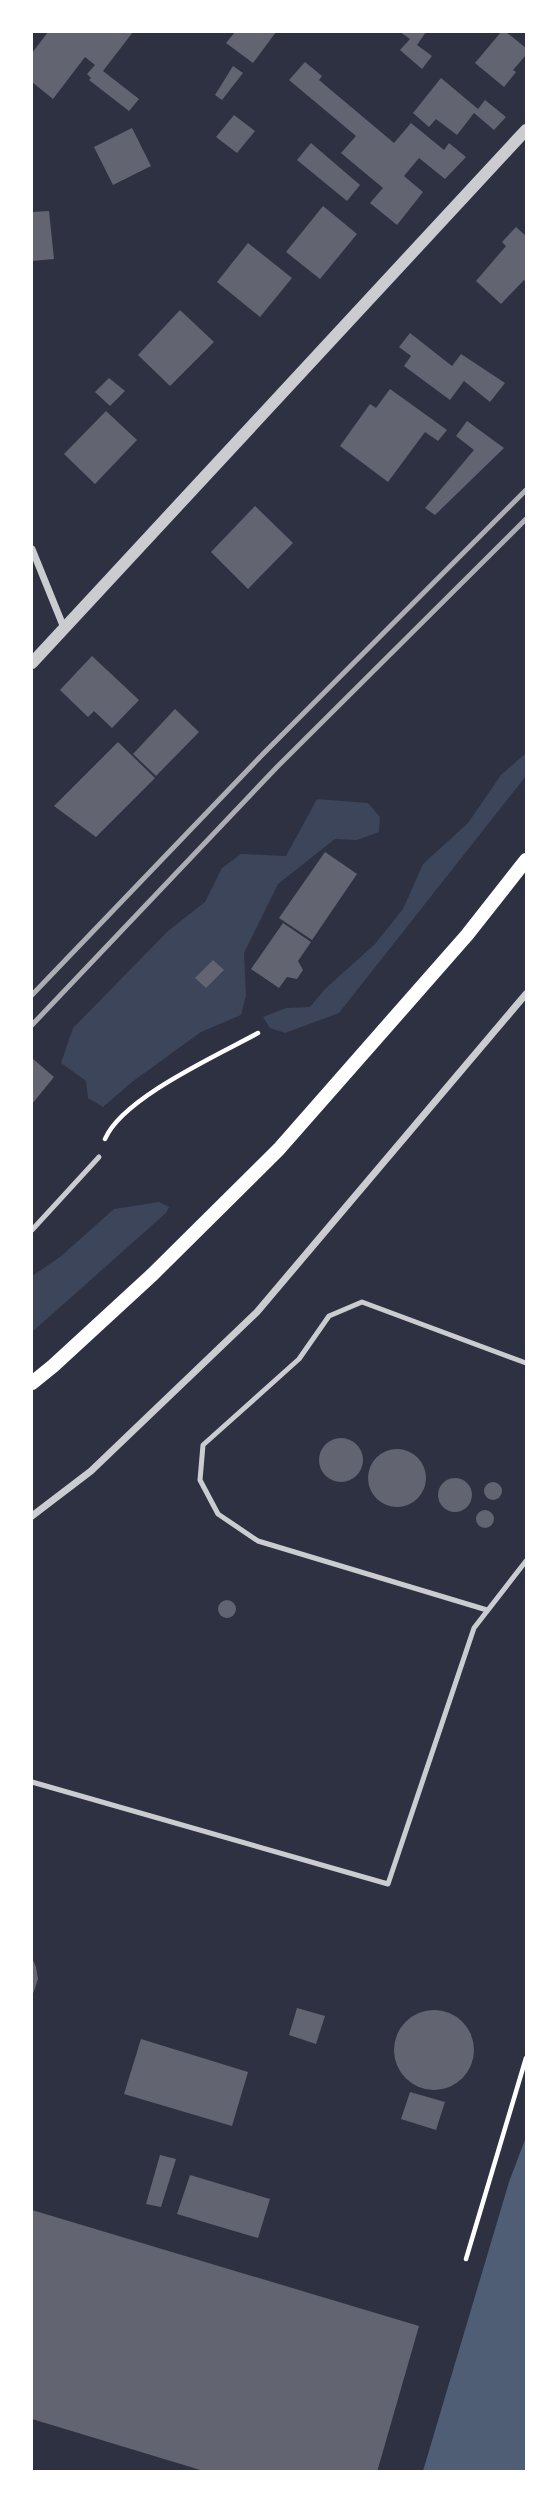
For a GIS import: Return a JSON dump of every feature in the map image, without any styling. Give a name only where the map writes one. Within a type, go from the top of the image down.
[{"type":"main road","points":[[32,1383],[153,1274],[279,1149],[467,934],[527,860]]},
{"type":"street","points":[[32,663],[527,131]]},
{"type":"street","points":[[32,549],[65,628]]},
{"type":"street","points":[[32,1516],[91,1471],[257,1312],[527,995]]},
{"type":"lane","points":[[32,1230],[99,1157]]},
{"type":"lane","points":[[487,1610],[258,1541],[218,1514],[200,1480],[203,1445],[299,1359],[329,1315],[362,1302],[527,1363]]},
{"type":"lane","points":[[32,1782],[388,1884],[474,1628],[527,1561]]},
{"type":"path","points":[[99,1157],[108,1132],[130,1109],[181,1074],[258,1034]]},
{"type":"path","points":[[466,2259],[527,2058]]},
{"type":"shaded area","points":[[526,753],[526,776],[339,1013],[285,1033],[270,1028],[263,1017],[286,1008],[310,1007],[325,989],[375,944],[403,909],[423,864],[468,823],[501,775]]},
{"type":"shaded area","points":[[317,799],[368,803],[380,817],[379,832],[357,840],[335,839],[278,884],[244,953],[246,995],[241,1015],[201,1032],[132,1082],[103,1107],[88,1098],[86,1081],[61,1063],[73,1028],[168,931],[205,902],[222,868],[241,854],[286,856]]},
{"type":"shaded area","points":[[159,1202],[169,1207],[166,1213],[32,1332],[32,1276],[60,1257],[114,1209]]},
{"type":"shaded area","points":[[526,2137],[526,2471],[423,2471],[509,2182]]},
{"type":"building","points":[[48,32],[133,32],[103,71],[139,99],[129,111],[89,80],[91,78],[87,74],[95,65],[85,57],[53,99],[32,82],[32,53]]},
{"type":"building","points":[[235,32],[276,32],[253,63],[226,43]]},
{"type":"building","points":[[400,32],[426,32],[417,45],[432,56],[422,69],[400,50],[410,39]]},
{"type":"building","points":[[501,32],[506,32],[526,48],[526,55],[513,70],[516,72],[504,87],[475,63]]},
{"type":"building","points":[[305,62],[322,76],[319,80],[394,143],[411,123],[444,150],[449,143],[466,157],[445,179],[419,158],[404,176],[423,192],[397,225],[370,203],[383,188],[341,153],[356,136],[289,80]]},
{"type":"building","points":[[233,66],[243,73],[222,100],[215,95]]},
{"type":"building","points":[[441,78],[478,109],[485,100],[506,117],[494,130],[474,113],[457,135],[436,119],[429,127],[413,113]]},
{"type":"building","points":[[234,115],[255,131],[237,153],[216,137]]},
{"type":"building","points":[[132,128],[151,166],[113,185],[94,147]]},
{"type":"building","points":[[311,143],[360,185],[347,201],[297,160]]},
{"type":"building","points":[[323,206],[357,234],[320,279],[286,252]]},
{"type":"building","points":[[49,211],[54,259],[32,261],[32,212]]},
{"type":"building","points":[[516,227],[526,236],[526,283],[524,280],[501,304],[476,281],[506,246],[502,242]]},
{"type":"building","points":[[248,243],[292,278],[260,317],[217,282]]},
{"type":"building","points":[[180,310],[214,342],[170,386],[138,355]]},
{"type":"building","points":[[410,333],[452,366],[461,354],[505,383],[490,402],[464,381],[450,400],[404,366],[411,356],[399,347]]},
{"type":"building","points":[[109,378],[125,391],[110,406],[95,392]]},
{"type":"building","points":[[390,389],[447,430],[438,441],[425,432],[388,482],[340,446],[370,404],[376,408]]},
{"type":"building","points":[[106,411],[137,440],[95,484],[64,454]]},
{"type":"building","points":[[467,421],[504,448],[435,515],[425,508],[474,450],[456,436]]},
{"type":"building","points":[[255,506],[293,543],[248,589],[211,552]]},
{"type":"building","points":[[92,656],[139,700],[112,728],[94,711],[88,717],[60,690]]},
{"type":"building","points":[[175,709],[199,732],[156,776],[133,754]]},
{"type":"building","points":[[118,742],[155,778],[96,837],[54,806]]},
{"type":"building","points":[[325,852],[357,874],[312,940],[279,918]]},
{"type":"building","points":[[283,923],[311,942],[298,961],[303,970],[297,979],[287,977],[279,988],[251,969]]},
{"type":"building","points":[[213,960],[224,970],[206,988],[195,978]]},
{"type":"building","points":[[32,1058],[54,1077],[32,1104]]},
{"type":"building","points":[[341,1438],[356,1445],[363,1460],[356,1475],[341,1482],[326,1475],[319,1460],[326,1445]]},
{"type":"building","points":[[397,1449],[413,1454],[421,1462],[426,1478],[421,1494],[413,1502],[397,1507],[381,1502],[373,1494],[368,1478],[373,1462],[381,1454]]},
{"type":"building","points":[[455,1478],[467,1483],[472,1495],[467,1507],[455,1512],[443,1507],[438,1495],[443,1483]]},
{"type":"building","points":[[493,1482],[499,1485],[502,1491],[499,1497],[493,1500],[487,1497],[484,1491],[487,1485]]},
{"type":"building","points":[[485,1510],[491,1513],[494,1519],[491,1525],[485,1528],[479,1525],[476,1519],[479,1513]]},
{"type":"building","points":[[227,1600],[233,1603],[236,1609],[233,1615],[227,1618],[221,1615],[218,1609],[221,1603]]},
{"type":"building","points":[[32,1958],[38,1979],[32,1997]]},
{"type":"building","points":[[297,2008],[325,2016],[316,2044],[289,2035]]},
{"type":"building","points":[[426,2010],[442,2010],[463,2021],[474,2042],[474,2058],[463,2079],[442,2090],[426,2090],[412,2084],[400,2072],[394,2058],[394,2042],[400,2028],[412,2016]]},
{"type":"building","points":[[141,2039],[248,2072],[232,2126],[124,2094]]},
{"type":"building","points":[[410,2092],[445,2102],[436,2130],[401,2119]]},
{"type":"building","points":[[160,2155],[176,2159],[161,2207],[146,2204]]},
{"type":"building","points":[[190,2175],[270,2199],[258,2238],[177,2214]]},
{"type":"building","points":[[32,2210],[419,2326],[377,2472],[207,2472],[32,2419]]},
{"type":"railway","points":[[32,995],[263,754],[526,490]]},
{"type":"railway","points":[[32,1025],[277,767],[526,519]]}]
